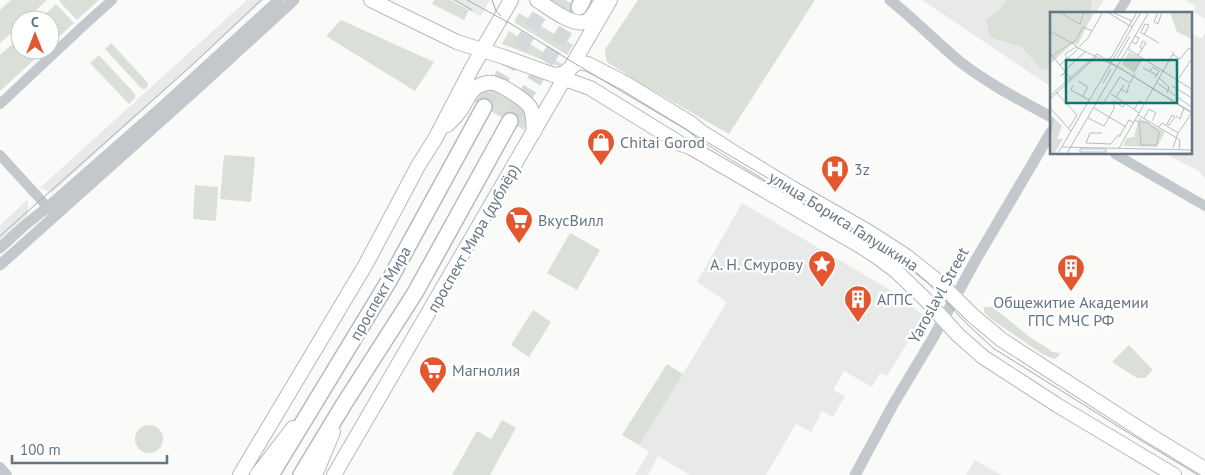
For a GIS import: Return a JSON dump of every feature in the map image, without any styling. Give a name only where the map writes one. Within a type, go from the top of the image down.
[{"type":"main road","points":[[371,0],[457,42],[563,73]]},
{"type":"main road","points":[[240,475],[366,264],[418,166],[435,139],[472,68],[511,0]]},
{"type":"main road","points":[[536,0],[569,20],[581,23],[586,22],[590,18],[603,0]]},
{"type":"main road","name":"проспект Мира (дублёр)","points":[[334,475],[534,133],[563,73],[584,46],[610,0]]},
{"type":"main road","points":[[584,46],[586,59],[600,70]]},
{"type":"main road","name":"улица Бориса Галушкина","points":[[1174,475],[1057,405],[983,357],[958,335],[928,301],[896,271],[880,259],[739,175],[690,147],[681,144],[563,73],[578,62],[594,66],[678,115],[700,131],[792,188],[869,232],[906,256],[940,283],[972,315],[1002,340],[1205,469]]},
{"type":"main road","points":[[435,139],[455,117],[473,91],[480,85],[488,83],[498,85],[527,103],[533,114],[534,133]]},
{"type":"main road","name":"проспект Мира","points":[[271,475],[390,279],[484,107]]},
{"type":"main road","name":"проспект Мира","points":[[301,475],[414,293],[510,122]]},
{"type":"main road","points":[[257,475],[321,392]]},
{"type":"main road","points":[[315,475],[344,404]]},
{"type":"street","points":[[0,104],[112,0]]},
{"type":"street","points":[[0,265],[51,211],[279,0]]},
{"type":"street","points":[[0,248],[25,225],[71,203],[294,0]]},
{"type":"street","points":[[890,0],[943,48],[962,62],[994,84],[1050,116]]},
{"type":"street","points":[[1118,12],[1126,0]]},
{"type":"street","name":"Yaroslavl Street","points":[[855,475],[954,297],[1050,134]]},
{"type":"street","points":[[0,155],[51,211]]},
{"type":"street","points":[[1117,155],[1205,206]]},
{"type":"street","points":[[739,175],[748,161]]},
{"type":"street","points":[[0,467],[7,475]]},
{"type":"shaded area","points":[[11,0],[47,0],[36,10],[10,10],[10,34],[0,43],[0,10]]},
{"type":"shaded area","points":[[99,0],[77,20],[59,1]]},
{"type":"shaded area","points":[[247,0],[264,0],[52,193],[39,187],[42,186]]},
{"type":"shaded area","points":[[434,0],[449,0],[469,10],[464,20],[432,4]]},
{"type":"shaded area","points":[[449,0],[490,0],[480,17]]},
{"type":"shaded area","points":[[546,0],[565,0],[590,13],[581,19]]},
{"type":"shaded area","points":[[638,0],[815,0],[729,134],[607,62],[606,48]]},
{"type":"shaded area","points":[[922,0],[1104,0],[1096,12],[1050,12],[1050,82],[1048,85]]},
{"type":"shaded area","points":[[1007,0],[1091,0],[1092,7],[1089,12],[1050,12],[1050,70],[1040,68],[1022,47],[990,37],[986,20],[999,10]]},
{"type":"shaded area","points":[[1185,0],[1205,0],[1205,19],[1193,12],[1196,6]]},
{"type":"shaded area","points":[[56,4],[74,23],[60,36],[60,10],[50,10]]},
{"type":"shaded area","points":[[519,13],[573,45],[567,55],[514,22]]},
{"type":"shaded area","points":[[341,20],[434,62],[415,91],[326,36]]},
{"type":"shaded area","points":[[509,31],[562,64],[561,67],[502,44]]},
{"type":"shaded area","points":[[1205,33],[1205,179],[1199,171],[1167,155],[1192,155],[1192,34],[1202,39]]},
{"type":"shaded area","points":[[111,43],[148,83],[145,89],[142,89],[105,49]]},
{"type":"shaded area","points":[[10,46],[10,60],[34,60],[0,91],[0,55]]},
{"type":"shaded area","points":[[99,55],[135,94],[135,98],[129,104],[90,63]]},
{"type":"shaded area","points":[[488,89],[500,94],[524,110],[527,119],[524,130],[471,100],[475,94]]},
{"type":"shaded area","points":[[224,155],[255,157],[251,202],[220,199]]},
{"type":"shaded area","points":[[195,185],[218,187],[216,221],[193,219]]},
{"type":"shaded area","points":[[28,199],[28,214],[0,240],[0,225]]},
{"type":"shaded area","points":[[742,203],[894,292],[924,316],[887,376],[880,373],[872,387],[844,371],[833,390],[845,396],[833,417],[822,411],[811,432],[796,424],[766,475],[690,475],[658,456],[648,475],[635,475],[649,452],[639,445],[727,302],[697,282]]},
{"type":"shaded area","points":[[570,233],[600,250],[577,290],[547,273]]},
{"type":"shaded area","points":[[984,307],[995,309],[1031,338],[1052,352],[1060,353],[1059,356],[1054,359],[1042,354],[990,318],[984,312]]},
{"type":"shaded area","points":[[533,310],[551,322],[529,357],[511,345]]},
{"type":"shaded area","points":[[1129,345],[1153,370],[1145,378],[1137,378],[1112,362]]},
{"type":"shaded area","points":[[667,364],[683,374],[639,445],[622,435]]},
{"type":"shaded area","points":[[502,420],[516,428],[490,475],[452,475],[477,431],[491,439]]},
{"type":"shaded area","points":[[149,425],[159,429],[163,439],[159,449],[149,453],[139,449],[135,439],[139,429]]},
{"type":"shaded area","points":[[975,460],[998,473],[1002,475],[966,475]]},
{"type":"tunnel","points":[[484,107],[548,0]]},
{"type":"tunnel","points":[[510,121],[578,9]]},
{"type":"tram line","points":[[0,236],[191,66],[261,0]]},
{"type":"tram line","points":[[455,0],[472,10]]},
{"type":"tram line","points":[[467,0],[513,25],[887,249],[927,282],[993,348],[1198,475]]},
{"type":"tram line","points":[[492,0],[496,11],[501,16]]},
{"type":"place","name":"Chitai Gorod","points":[[601,166]]},
{"type":"place","name":"3z","points":[[835,193]]},
{"type":"place","name":"ВкусВилл","points":[[519,244]]},
{"type":"place","name":"А. Н. Смурову","points":[[822,288]]},
{"type":"place","name":"Общежитие Академии ГПС МЧС РФ","points":[[1071,292]]},
{"type":"place","name":"АГПС","points":[[858,323]]},
{"type":"place","name":"Магнолия","points":[[433,394]]}]
